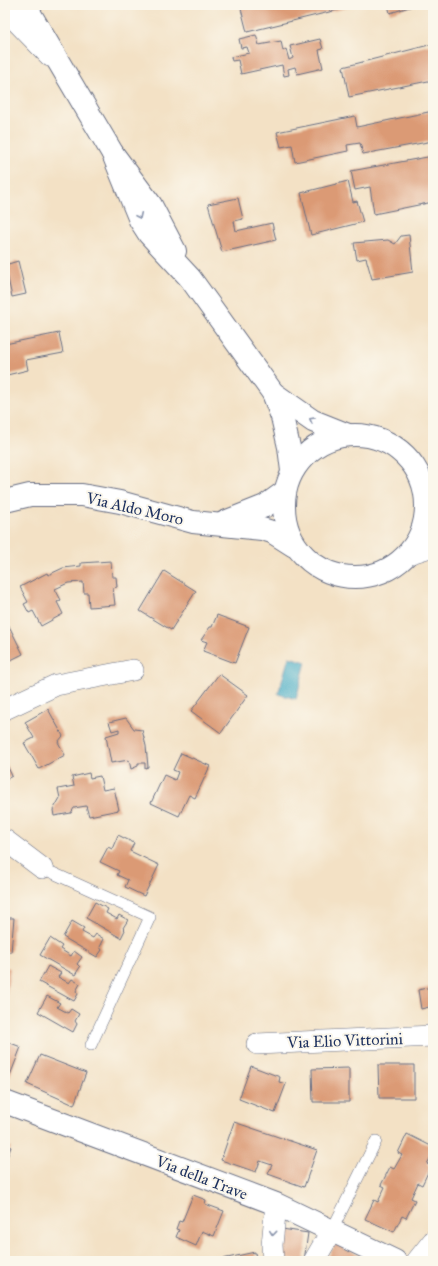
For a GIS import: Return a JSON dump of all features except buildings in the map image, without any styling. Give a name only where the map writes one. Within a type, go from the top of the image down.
[{"type":"main road","name":"Via Aldo Moro","points":[[24,5],[113,154],[158,217],[190,278],[273,393],[282,417],[289,447],[292,471]]},
{"type":"main road","name":"Via Aldo Moro","points":[[5,501],[30,495],[82,495],[120,502],[193,522],[262,529],[272,532],[294,546],[317,566],[342,576],[366,576],[390,568],[408,554],[423,530],[430,507],[424,481],[411,461],[394,446],[372,437],[348,435],[313,421],[273,393]]},
{"type":"main road","name":"Via Aldo Moro","points":[[294,546],[286,531],[281,514],[283,493],[292,471],[307,453],[313,449],[326,441],[348,435]]},
{"type":"main road","name":"Via Aldo Moro","points":[[218,525],[246,515],[265,506],[283,493]]},
{"type":"main road","name":"Via della Trave","points":[[5,1102],[276,1204],[395,1261]]},
{"type":"street","name":"Via Aldo Moro","points":[[7,5],[17,22],[61,67]]},
{"type":"street","name":"Via Aldo Moro","points":[[408,554],[433,546]]},
{"type":"street","points":[[5,709],[56,684],[133,670]]},
{"type":"street","points":[[5,840],[42,868]]},
{"type":"street","name":"Via Elio Vittorini","points":[[257,1044],[433,1036]]},
{"type":"street","points":[[273,1261],[272,1245],[276,1204]]},
{"type":"street","points":[[314,1261],[332,1230]]},
{"type":"street","points":[[417,1261],[433,1241]]},
{"type":"lane","points":[[42,868],[150,917],[91,1045]]},
{"type":"lane","points":[[332,1230],[376,1141]]},
{"type":"water","points":[[289,657],[306,662],[296,699],[278,694]]}]
